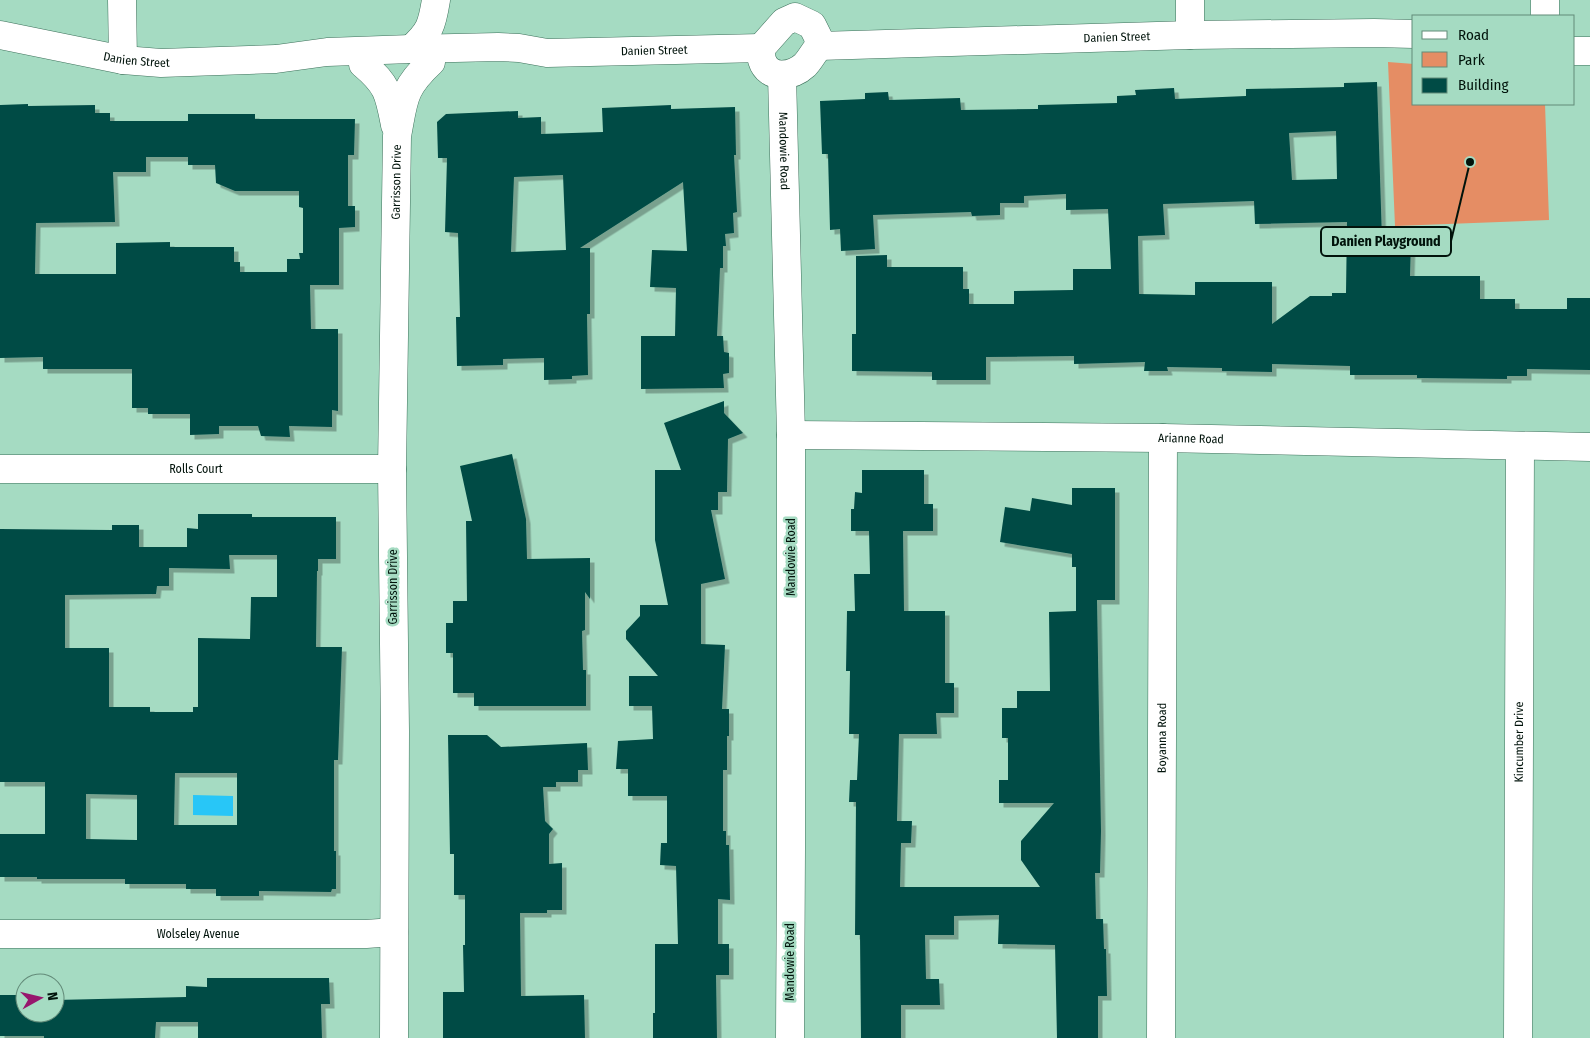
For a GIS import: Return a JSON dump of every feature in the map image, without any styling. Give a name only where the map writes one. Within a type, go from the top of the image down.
[{"type":"street","points":[[122,0],[123,60]]},
{"type":"street","name":"Garrisson Drive","points":[[394,1038],[395,731],[392,469],[397,136],[404,98],[414,79],[433,21],[436,0]]},
{"type":"street","points":[[445,0],[452,25],[469,48]]},
{"type":"street","points":[[1190,0],[1190,35]]},
{"type":"street","points":[[1545,0],[1545,15]]},
{"type":"street","points":[[794,8],[812,25],[818,36],[819,46],[805,65],[792,74],[782,75],[774,73],[766,67],[762,60],[761,48],[794,8]]},
{"type":"street","name":"Danien Street","points":[[819,46],[1190,35],[1412,34]]},
{"type":"street","name":"Danien Street","points":[[0,35],[123,60],[161,63],[276,59],[327,52],[518,60],[547,53]]},
{"type":"street","name":"Danien Street","points":[[276,59],[326,65],[363,64],[469,48],[519,48],[547,53],[761,48]]},
{"type":"street","points":[[1575,51],[1590,51]]},
{"type":"street","name":"Garrisson Drive","points":[[363,64],[380,79],[388,92],[397,136]]},
{"type":"street","name":"Mandowie Road","points":[[782,75],[791,435],[790,1038]]},
{"type":"street","name":"Arianne Road","points":[[791,435],[1163,438],[1590,447]]},
{"type":"street","name":"Boyanna Road","points":[[1161,1038],[1163,438]]},
{"type":"street","name":"Kincumber Drive","points":[[1518,1038],[1520,446]]},
{"type":"street","name":"Rolls Court","points":[[0,469],[392,469]]},
{"type":"street","name":"Wolseley Avenue","points":[[0,934],[366,934],[394,932]]},
{"type":"green space","points":[[1388,62],[1412,64],[1412,105],[1545,105],[1549,220],[1395,226]]},
{"type":"water","points":[[193,795],[233,796],[233,816],[193,815]]},
{"type":"building","points":[[1377,82],[1382,240],[1411,240],[1410,276],[1480,276],[1480,299],[1515,299],[1515,309],[1567,309],[1567,298],[1590,298],[1590,370],[1527,369],[1527,376],[1507,376],[1507,379],[1417,378],[1417,375],[1350,375],[1350,366],[1272,364],[1272,372],[1222,371],[1222,368],[1167,367],[1168,371],[1144,371],[1145,362],[1074,364],[1074,356],[986,357],[986,380],[932,380],[932,372],[852,371],[852,334],[856,334],[856,256],[887,255],[887,267],[963,267],[963,289],[969,289],[969,304],[1014,304],[1014,291],[1073,290],[1073,269],[1111,269],[1108,209],[1066,210],[1066,194],[1024,196],[1024,203],[1000,203],[1000,215],[972,216],[971,212],[873,215],[875,249],[841,251],[840,229],[830,230],[828,154],[822,154],[820,101],[865,99],[865,93],[888,92],[889,100],[960,98],[961,110],[1038,109],[1038,105],[1117,103],[1117,96],[1136,95],[1135,90],[1174,88],[1175,99],[1246,96],[1246,89],[1344,87],[1344,83]],"holes":[[[1336,131],[1337,179],[1292,180],[1289,133]],[[1254,201],[1255,224],[1347,222],[1346,293],[1332,293],[1332,296],[1310,296],[1272,324],[1272,282],[1195,282],[1195,295],[1139,294],[1138,236],[1165,235],[1163,204]]]},
{"type":"building","points":[[0,105],[95,105],[95,113],[110,113],[110,121],[188,121],[188,114],[255,114],[255,119],[355,119],[354,155],[348,155],[348,206],[355,206],[355,227],[339,228],[339,285],[310,285],[311,329],[338,329],[338,411],[332,410],[332,427],[289,426],[290,437],[261,436],[258,426],[219,426],[219,434],[190,435],[190,414],[148,414],[148,408],[132,408],[132,369],[43,369],[43,357],[0,358]],"holes":[[[146,157],[188,157],[188,165],[215,165],[216,183],[235,191],[299,191],[299,207],[303,208],[303,253],[299,253],[300,259],[287,259],[287,272],[240,272],[240,262],[234,262],[234,247],[170,247],[170,242],[116,243],[116,274],[35,274],[36,223],[115,222],[113,172],[146,172]]]},
{"type":"building","points":[[671,105],[671,109],[735,107],[736,155],[734,155],[737,212],[733,213],[734,233],[725,234],[726,246],[723,246],[723,268],[720,268],[717,336],[723,336],[724,352],[729,353],[729,373],[723,374],[724,388],[641,389],[641,336],[675,336],[676,288],[650,287],[652,250],[687,251],[683,182],[580,248],[590,248],[590,314],[587,314],[588,375],[572,376],[572,379],[544,380],[544,358],[503,359],[503,365],[457,366],[456,317],[460,317],[458,233],[445,232],[447,158],[438,158],[437,122],[446,114],[518,111],[518,118],[541,117],[541,134],[603,132],[602,108]],"holes":[[[563,175],[566,250],[511,252],[514,177]]]},
{"type":"building","points":[[724,401],[724,413],[743,433],[728,439],[727,492],[718,492],[718,510],[711,510],[725,579],[701,584],[701,644],[725,645],[722,709],[729,709],[729,736],[727,736],[727,770],[723,770],[723,831],[726,831],[726,845],[729,845],[730,900],[718,899],[718,944],[729,944],[729,975],[716,975],[717,1038],[653,1038],[655,944],[678,944],[676,866],[660,865],[661,843],[667,843],[667,796],[628,796],[628,769],[616,769],[618,741],[653,739],[652,706],[629,706],[629,676],[658,676],[626,639],[626,631],[640,616],[640,605],[668,605],[655,540],[655,470],[681,470],[664,423]]},
{"type":"building","points":[[512,454],[526,519],[527,559],[590,558],[590,599],[585,592],[585,630],[582,631],[583,670],[586,670],[586,706],[474,706],[474,693],[453,693],[453,653],[446,653],[446,623],[453,623],[453,601],[467,601],[466,521],[472,521],[460,466]]},
{"type":"building","points":[[862,470],[924,470],[924,504],[933,504],[933,531],[903,531],[904,611],[945,611],[945,683],[954,683],[954,713],[936,713],[937,734],[899,734],[897,821],[912,821],[911,843],[901,843],[900,887],[1040,887],[1021,860],[1021,841],[1054,803],[999,803],[999,780],[1008,780],[1008,738],[1002,738],[1002,708],[1017,708],[1017,691],[1050,691],[1049,612],[1076,611],[1076,567],[1072,567],[1072,554],[1000,542],[1005,507],[1030,511],[1032,498],[1072,505],[1072,488],[1115,488],[1115,600],[1097,600],[1101,831],[1100,873],[1095,873],[1096,919],[1103,919],[1107,996],[1098,996],[1098,1038],[1057,1038],[1055,945],[998,944],[999,915],[954,916],[954,935],[925,935],[926,979],[939,979],[940,1005],[901,1005],[901,1038],[861,1038],[860,935],[855,935],[856,802],[849,802],[850,780],[857,780],[859,734],[849,734],[850,671],[846,671],[847,611],[855,611],[854,574],[870,574],[869,531],[851,531],[851,509],[854,509],[855,492],[862,493]]},
{"type":"building","points":[[198,514],[252,514],[252,517],[336,517],[336,559],[318,559],[316,647],[342,647],[338,760],[334,760],[336,889],[332,889],[331,892],[259,891],[259,896],[216,896],[216,889],[186,889],[186,884],[125,884],[125,879],[0,877],[0,834],[45,834],[45,782],[0,782],[0,529],[112,530],[112,525],[139,525],[139,547],[187,547],[187,528],[198,529]],"holes":[[[229,555],[277,555],[277,597],[251,597],[250,639],[198,638],[198,707],[193,707],[193,712],[150,712],[150,707],[109,707],[109,648],[65,648],[65,595],[156,594],[157,586],[169,586],[169,568],[230,569]],[[175,773],[237,773],[237,825],[174,825]],[[86,794],[137,795],[137,840],[86,839]]]},
{"type":"building","points":[[448,735],[487,735],[501,747],[587,743],[588,770],[578,770],[578,782],[556,782],[556,787],[543,787],[545,821],[553,829],[549,834],[549,864],[562,863],[562,910],[547,910],[547,913],[520,913],[521,996],[584,995],[585,1038],[443,1038],[443,992],[464,992],[463,945],[465,945],[465,895],[454,895],[454,854],[450,854]]},
{"type":"building","points":[[207,978],[329,978],[330,1004],[321,1004],[322,1038],[198,1038],[198,1022],[156,1022],[155,1038],[0,1036],[0,995],[15,995],[15,1023],[65,1023],[65,1000],[186,997],[186,986],[207,987]]},
{"type":"place","name":"Danien Playground","points":[[1470,162]]}]
